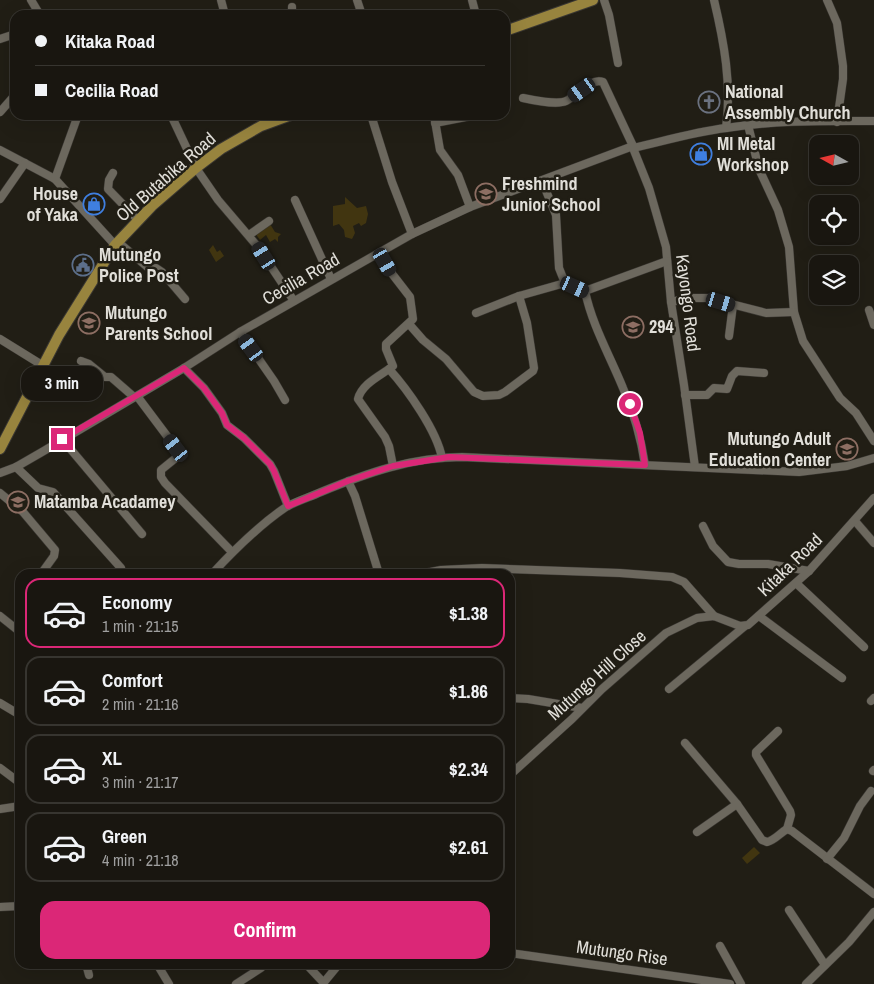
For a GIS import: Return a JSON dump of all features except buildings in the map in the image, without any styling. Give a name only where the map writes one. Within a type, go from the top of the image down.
[{"type":"main road","points":[[510,29],[593,0]]},
{"type":"main road","name":"Old Butabika Road","points":[[1,447],[59,335],[116,243],[138,220],[196,168],[237,138],[277,120]]},
{"type":"street","points":[[604,0],[609,15],[618,63]]},
{"type":"street","points":[[714,0],[722,30],[726,63],[728,110],[726,128]]},
{"type":"street","points":[[827,0],[837,23],[843,66],[837,122]]},
{"type":"street","name":"Kayongo Road","points":[[523,98],[563,102],[594,81],[603,82],[633,147],[654,202],[666,247],[670,302],[695,468]]},
{"type":"street","points":[[0,112],[10,101]]},
{"type":"street","points":[[55,179],[76,120]]},
{"type":"street","points":[[173,120],[196,168],[218,200],[249,235],[294,301]]},
{"type":"street","points":[[373,120],[392,182],[412,234]]},
{"type":"street","points":[[434,120],[440,150],[458,175],[470,207]]},
{"type":"street","name":"Cecilia Road","points":[[0,473],[16,467],[136,397],[240,332],[331,279],[412,234],[470,207],[633,147],[748,125],[788,122],[874,121]]},
{"type":"street","points":[[748,125],[760,169],[778,210],[789,247],[794,312],[803,340],[840,398],[856,414],[874,441]]},
{"type":"street","points":[[0,150],[55,179],[116,243],[151,270],[156,268],[162,272],[185,299]]},
{"type":"street","points":[[0,199],[25,163]]},
{"type":"street","points":[[113,173],[109,180],[108,189],[138,220]]},
{"type":"street","points":[[542,181],[556,215],[558,268],[565,283]]},
{"type":"street","points":[[294,200],[331,279]]},
{"type":"street","points":[[249,235],[269,221]]},
{"type":"street","points":[[379,253],[393,276],[410,297],[412,319],[409,324],[386,344],[386,349],[393,366],[371,381],[358,398],[385,437],[393,466]]},
{"type":"street","points":[[476,313],[519,296],[565,283],[585,292],[667,261]]},
{"type":"street","points":[[585,292],[588,307],[624,390],[640,433],[645,465]]},
{"type":"street","points":[[409,324],[446,359],[474,392],[483,396],[499,395],[533,372],[534,368],[527,323],[519,296]]},
{"type":"street","points":[[670,302],[689,298],[708,298],[766,313],[794,312]]},
{"type":"street","points":[[729,336],[733,306]]},
{"type":"street","points":[[868,310],[874,325]]},
{"type":"street","points":[[240,332],[285,400]]},
{"type":"street","points":[[0,339],[42,366]]},
{"type":"street","points":[[81,360],[105,376],[111,377],[136,397],[176,448],[177,457],[161,470],[161,477],[232,552]]},
{"type":"street","points":[[184,368],[204,388],[222,413],[227,425],[244,438],[270,464],[288,506]]},
{"type":"street","points":[[389,370],[424,416],[440,448],[442,458]]},
{"type":"street","points":[[685,395],[705,396],[714,388],[727,389],[736,371],[764,373]]},
{"type":"street","points":[[62,439],[142,534]]},
{"type":"street","points":[[217,569],[258,528],[288,506],[348,481],[393,466],[442,458],[462,458],[799,472],[847,466],[874,458]]},
{"type":"street","points":[[16,467],[38,488],[52,492],[121,568]]},
{"type":"street","points":[[348,481],[355,496],[378,569]]},
{"type":"street","points":[[0,493],[23,512],[54,550],[54,556],[45,569]]},
{"type":"street","name":"Kitaka Road","points":[[669,688],[759,616],[809,571],[874,498]]},
{"type":"street","points":[[855,521],[874,543]]},
{"type":"street","points":[[703,526],[713,546],[728,562],[768,564],[809,571]]},
{"type":"street","points":[[515,572],[672,577],[684,582],[714,616],[736,625],[745,626]]},
{"type":"street","points":[[796,583],[864,647]]},
{"type":"street","name":"Mutungo Hill Close","points":[[515,770],[666,633],[697,618],[714,616]]},
{"type":"street","points":[[759,616],[842,678]]},
{"type":"street","points":[[1,618],[15,628]]},
{"type":"street","points":[[515,698],[582,708]]},
{"type":"street","points":[[0,703],[15,712]]},
{"type":"street","points":[[685,743],[736,804],[762,840],[767,842],[788,830],[791,815],[756,755],[756,752],[778,731]]},
{"type":"street","points":[[0,768],[15,779]]},
{"type":"street","points":[[827,859],[844,838],[860,806],[871,791]]},
{"type":"street","points":[[697,832],[736,804]]},
{"type":"street","points":[[0,809],[15,807]]},
{"type":"street","points":[[788,830],[874,894]]},
{"type":"street","points":[[0,907],[15,906]]},
{"type":"street","points":[[789,910],[825,965]]},
{"type":"street","points":[[806,984],[849,942],[874,912]]},
{"type":"street","points":[[720,946],[741,984]]},
{"type":"street","name":"Mutungo Rise","points":[[515,954],[730,984]]},
{"type":"street","points":[[87,969],[89,975]]},
{"type":"street","points":[[160,969],[170,984]]},
{"type":"street","points":[[236,984],[259,969]]},
{"type":"street","points":[[311,969],[322,981],[330,977],[336,969]]},
{"type":"shaded area","points":[[345,197],[357,208],[366,206],[368,214],[366,223],[361,226],[359,223],[353,226],[355,233],[352,239],[345,237],[344,230],[339,224],[333,226],[333,206],[345,204]]},
{"type":"shaded area","points":[[270,224],[275,232],[281,234],[278,237],[278,242],[275,239],[270,242],[266,235],[260,240],[255,233]]},
{"type":"shaded area","points":[[213,245],[217,252],[220,250],[224,256],[216,262],[209,250]]},
{"type":"shaded area","points":[[754,847],[760,853],[747,864],[742,858]]},
{"type":"place","name":"National Assembly Church","points":[[709,102]]},
{"type":"place","name":"Ml Metal Workshop","points":[[701,154]]},
{"type":"place","name":"Freshmind Junior School","points":[[486,194]]},
{"type":"place","name":"House of Yaka","points":[[94,204]]},
{"type":"place","name":"Mutungo Police Post","points":[[83,265]]},
{"type":"place","name":"Mutungo Parents School","points":[[89,323]]},
{"type":"place","name":"294","points":[[633,327]]},
{"type":"place","name":"Mutungo Adult Education Center","points":[[847,449]]},
{"type":"place","name":"Matamba Acadamey","points":[[18,502]]},
{"type":"route","points":[[62,439],[184,368],[204,388],[222,413],[227,425],[244,438],[270,464],[288,506],[348,481],[393,466],[449,457],[645,465],[640,433],[630,404]]}]
